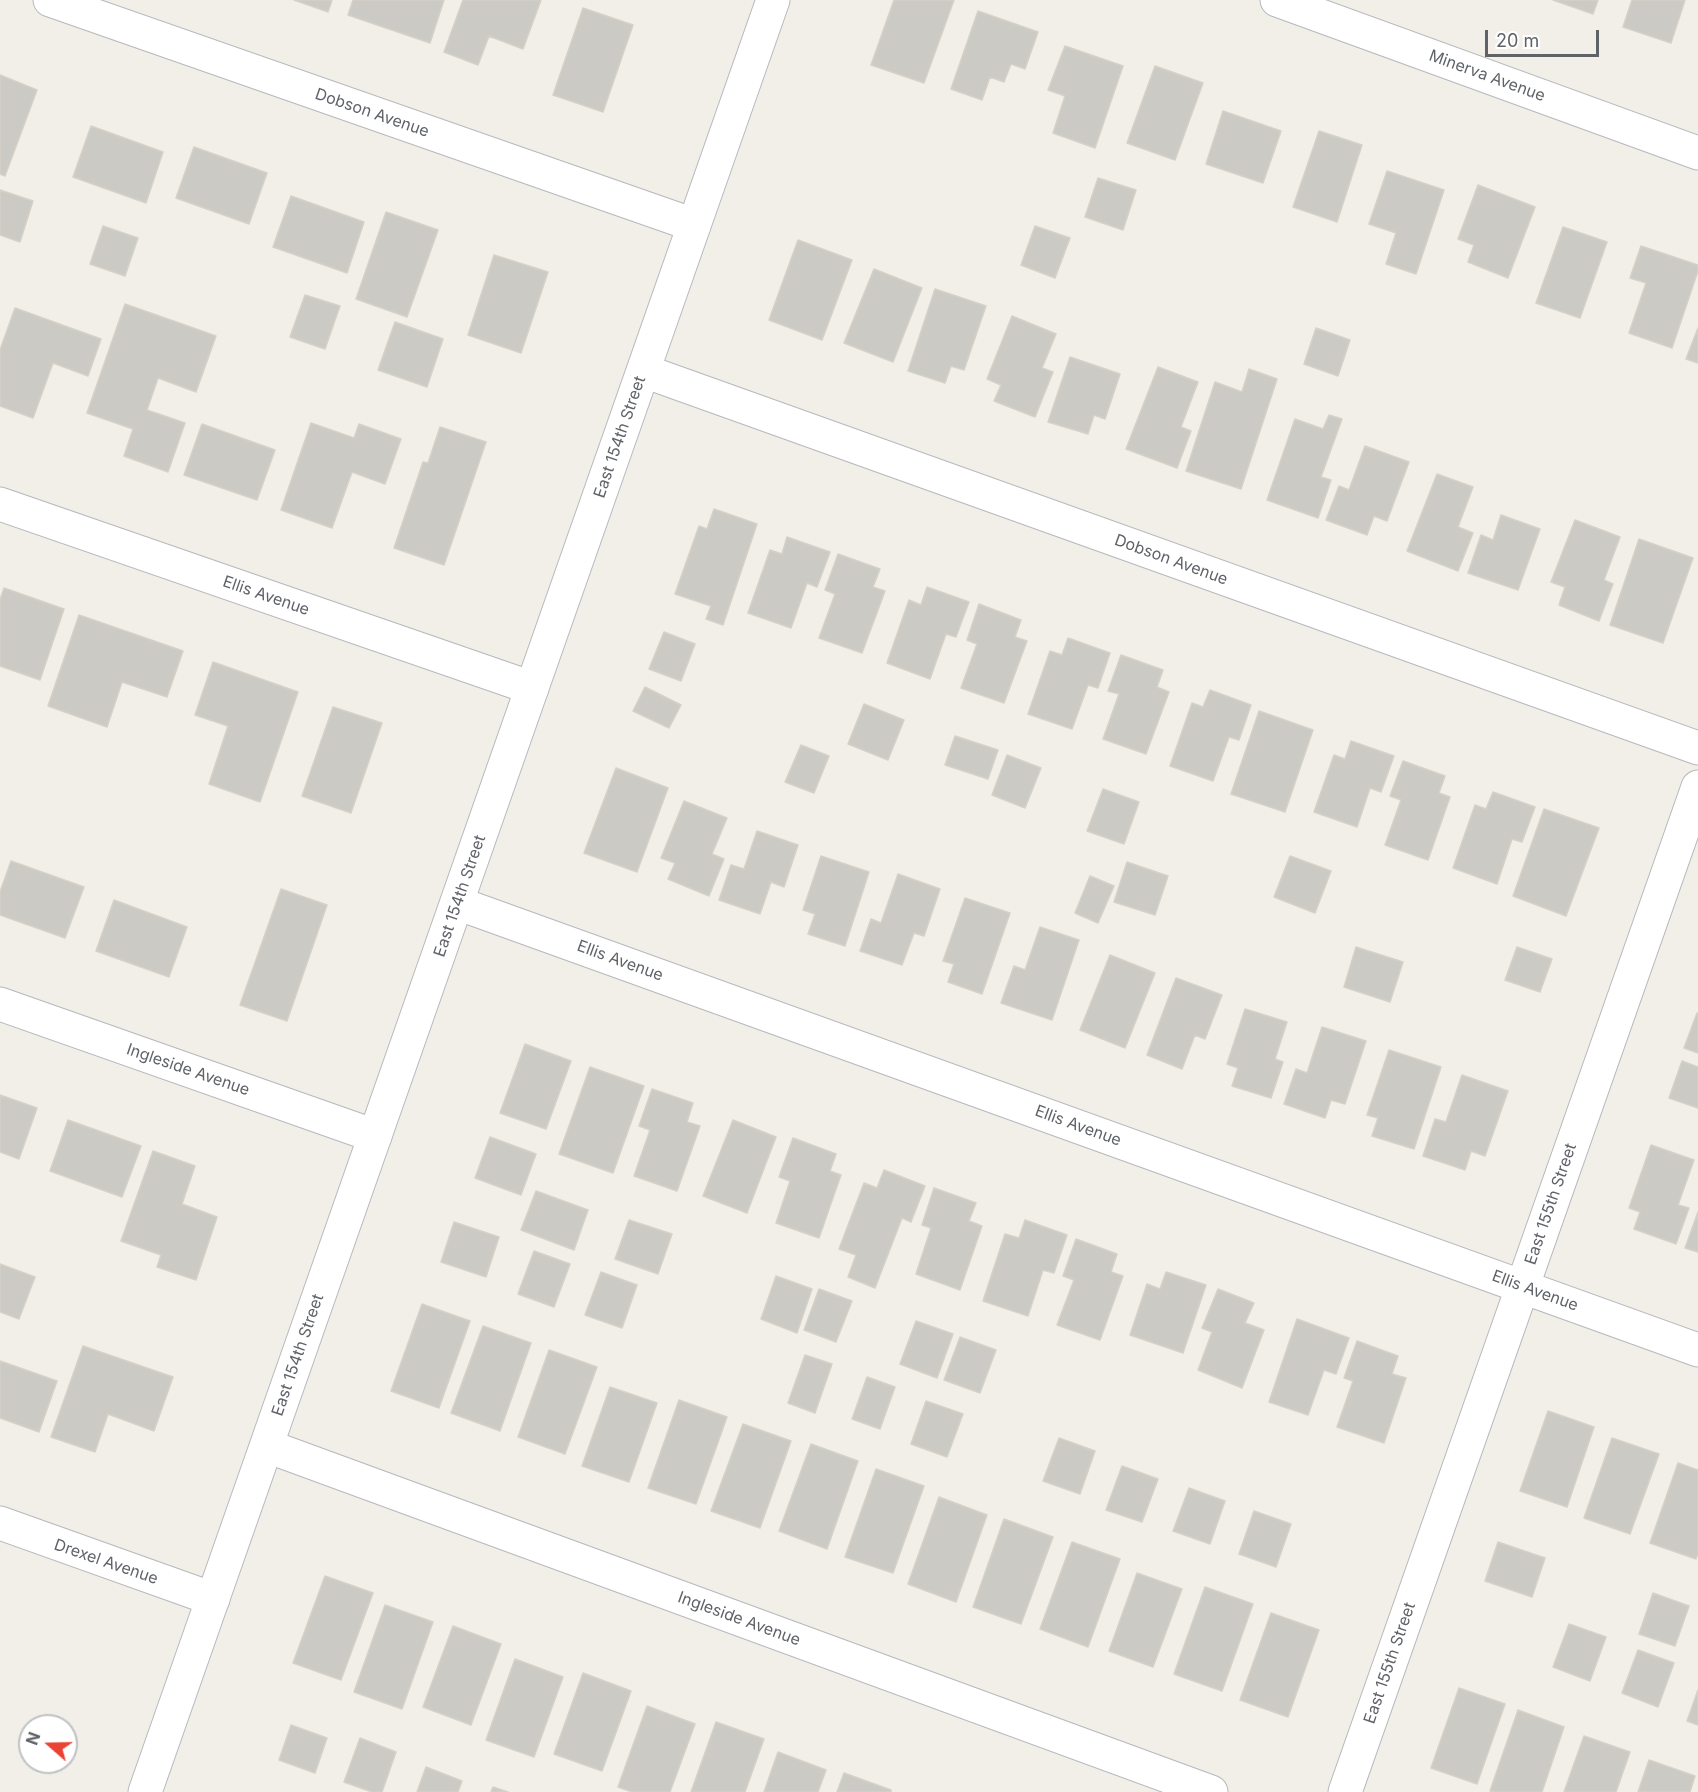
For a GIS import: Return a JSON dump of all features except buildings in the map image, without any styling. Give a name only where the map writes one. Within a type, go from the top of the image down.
[{"type":"street","name":"Dobson Avenue","points":[[50,0],[694,225]]},
{"type":"street","name":"East 154th Street","points":[[145,1792],[773,0]]},
{"type":"street","name":"Minerva Avenue","points":[[1276,0],[1698,153]]},
{"type":"street","name":"Dobson Avenue","points":[[644,371],[1698,748]]},
{"type":"street","name":"Ellis Avenue","points":[[0,504],[532,688]]},
{"type":"street","name":"East 155th Street","points":[[1345,1792],[1698,787]]},
{"type":"street","name":"Ellis Avenue","points":[[457,903],[1698,1350]]},
{"type":"street","name":"Ingleside Avenue","points":[[0,1004],[375,1136]]},
{"type":"street","name":"Ingleside Avenue","points":[[267,1446],[1211,1792]]},
{"type":"street","name":"Drexel Avenue","points":[[0,1524],[213,1599]]}]
